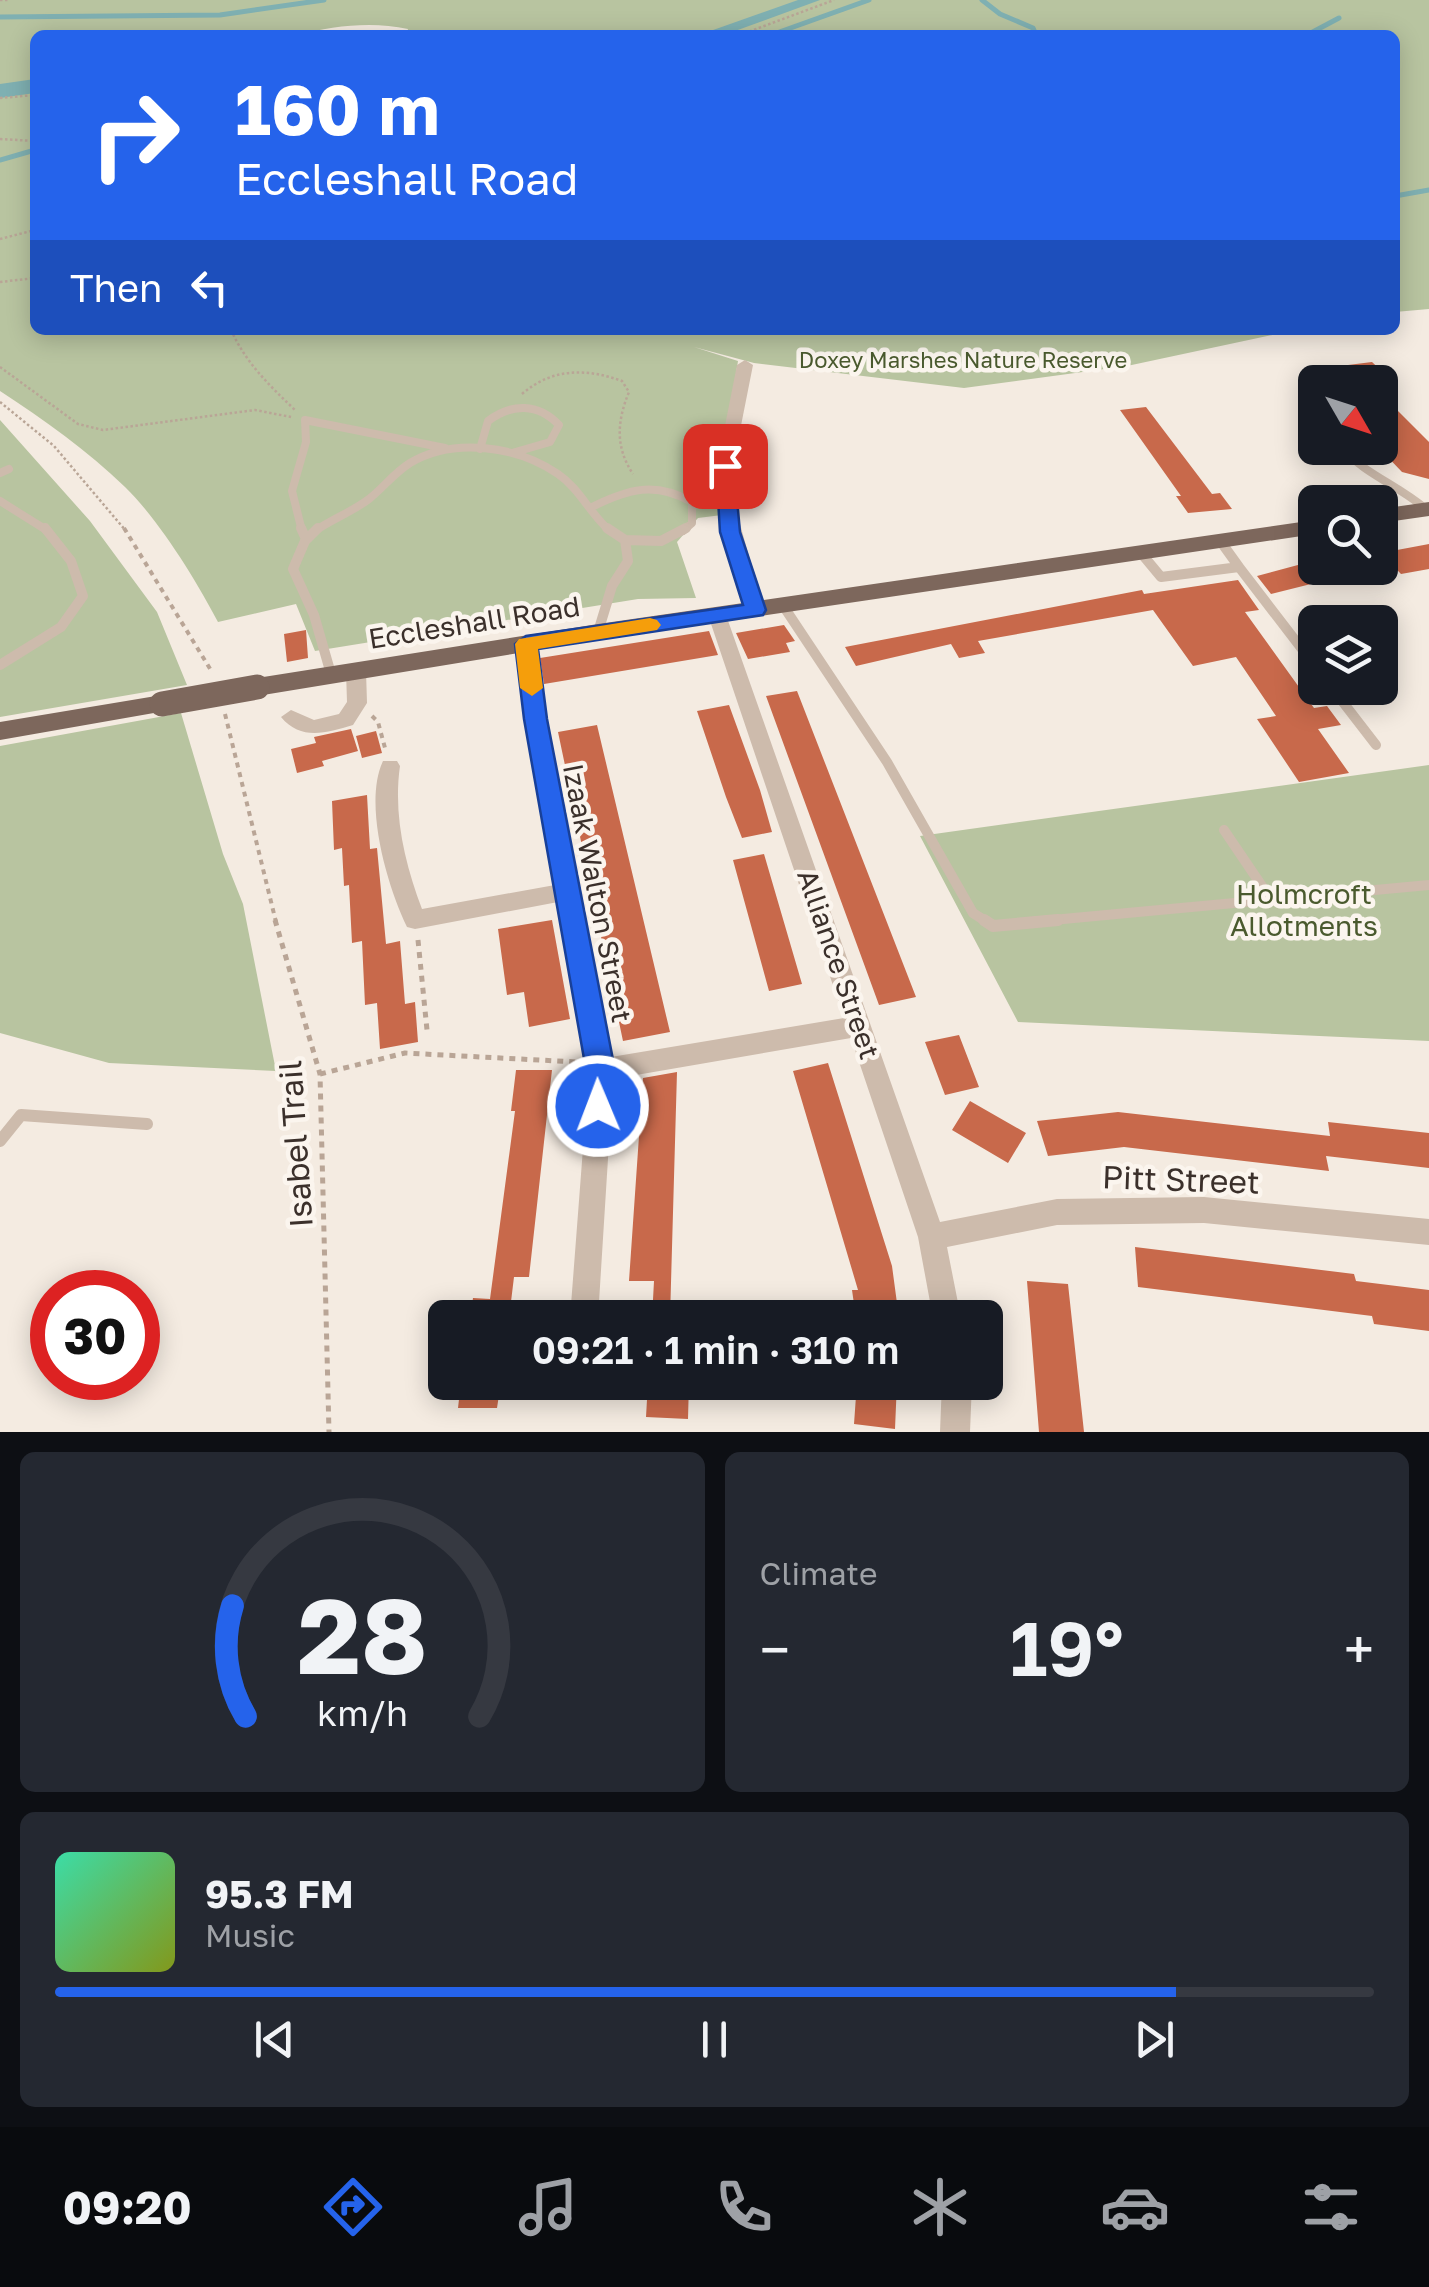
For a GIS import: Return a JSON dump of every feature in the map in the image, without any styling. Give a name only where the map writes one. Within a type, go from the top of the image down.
[{"type":"main road","points":[[1398,513],[1427,509]]},
{"type":"main road","name":"Eccleshall Road","points":[[0,731],[598,632],[1298,529]]},
{"type":"street","points":[[745,366],[725,466],[726,506],[730,532],[756,610]]},
{"type":"street","name":"Alliance Street","points":[[717,615],[932,1237],[944,1300]]},
{"type":"street","name":"Izaak Walton Street","points":[[526,644],[566,892],[600,1070],[585,1300]]},
{"type":"street","points":[[291,717],[312,728],[346,720],[358,703],[356,671]]},
{"type":"street","points":[[390,766],[385,784],[401,887],[416,920],[566,892]]},
{"type":"street","points":[[600,1070],[860,1026]]},
{"type":"street","name":"Pitt Street","points":[[932,1237],[1057,1212],[1204,1210],[1429,1232]]},
{"type":"street","points":[[955,1432],[957,1400]]},
{"type":"lane","points":[[306,539],[298,522],[293,486],[307,446],[306,420],[451,449],[512,453],[541,446],[559,430],[559,424],[548,413],[520,406],[502,411],[488,422],[480,450]]},
{"type":"lane","points":[[331,674],[314,615],[293,569],[306,539],[368,500],[410,462],[451,449]]},
{"type":"lane","points":[[512,453],[563,478],[592,506],[594,519],[601,527],[625,540],[659,546],[692,523],[692,502],[668,490],[642,486],[620,491],[592,506]]},
{"type":"lane","points":[[1357,465],[1399,487],[1427,509]]},
{"type":"lane","points":[[0,501],[50,529],[75,563],[83,596],[61,627],[0,664]]},
{"type":"lane","points":[[598,632],[608,606],[605,596],[613,578],[628,561],[625,540]]},
{"type":"lane","points":[[1221,542],[1298,644]]},
{"type":"lane","points":[[1142,553],[1161,578],[1239,567]]},
{"type":"lane","points":[[784,606],[888,762],[974,912],[993,926],[1429,885]]},
{"type":"lane","points":[[1345,705],[1376,745]]},
{"type":"lane","points":[[1224,830],[1272,901]]},
{"type":"lane","points":[[0,1141],[21,1114],[148,1124]]},
{"type":"path","points":[[0,0],[8,0]]},
{"type":"path","points":[[753,30],[834,0]]},
{"type":"path","points":[[0,98],[30,95]]},
{"type":"path","points":[[0,139],[30,141]]},
{"type":"path","points":[[0,238],[30,231]]},
{"type":"path","points":[[0,282],[30,279]]},
{"type":"path","points":[[234,335],[241,352],[262,378],[306,420]]},
{"type":"path","points":[[0,368],[78,424],[102,430],[255,410],[306,420]]},
{"type":"path","points":[[520,406],[519,398],[544,375],[585,372],[622,382],[630,392],[620,420],[619,451],[642,486]]},
{"type":"path","points":[[0,402],[72,460],[141,550],[210,666]]},
{"type":"path","points":[[358,703],[378,722],[390,766]]},
{"type":"path","name":"Isabel Trail","points":[[234,743],[270,901],[320,1074],[328,1432]]},
{"type":"path","points":[[416,920],[427,1030]]},
{"type":"path","points":[[320,1074],[405,1053],[578,1062],[600,1070]]},
{"type":"green space","name":"Doxey Marshes Nature Reserve","points":[[0,0],[1429,0],[1429,309],[1400,312],[1400,30],[408,30],[366,25],[323,30],[30,30],[30,335],[1273,335],[1127,366],[964,388],[754,363],[694,347],[738,361],[722,462],[722,515],[698,518],[677,542],[696,598],[638,599],[315,651],[296,604],[218,622],[176,551],[138,501],[81,448],[0,391]]},
{"type":"green space","points":[[0,420],[90,521],[157,612],[187,685],[0,717]]},
{"type":"green space","points":[[181,713],[223,854],[243,904],[276,1071],[109,1063],[0,1033],[0,746]]},
{"type":"green space","name":"Holmcroft Allotments","points":[[1429,765],[1429,1041],[1018,1022],[920,836]]},
{"type":"water","points":[[798,0],[820,0],[738,30],[713,30]]},
{"type":"building","points":[[1146,407],[1212,494],[1220,493],[1232,509],[1188,513],[1176,496],[1181,496],[1120,410]]},
{"type":"building","points":[[1398,411],[1429,442],[1429,479],[1402,472],[1395,465]]},
{"type":"building","points":[[1429,544],[1429,569],[1401,574],[1398,550]]},
{"type":"building","points":[[1298,565],[1298,585],[1307,585],[1271,594],[1257,576]]},
{"type":"building","points":[[1238,580],[1259,610],[1245,612],[1298,686],[1298,705],[1327,706],[1341,725],[1318,729],[1349,773],[1299,782],[1257,719],[1276,716],[1236,657],[1193,666],[1153,610],[978,641],[985,653],[959,658],[951,644],[856,666],[845,647],[1142,590],[1144,594]]},
{"type":"building","points":[[784,625],[795,641],[786,643],[790,652],[748,659],[736,633]]},
{"type":"building","points":[[306,630],[308,658],[287,662],[284,634]]},
{"type":"building","points":[[709,631],[718,655],[544,684],[540,658]]},
{"type":"building","points":[[797,691],[916,997],[879,1005],[766,696]]},
{"type":"building","points":[[729,705],[772,832],[742,838],[697,711]]},
{"type":"building","points":[[597,725],[670,1032],[623,1041],[558,732]]},
{"type":"building","points":[[351,729],[358,751],[297,773],[291,749],[316,743],[314,737]]},
{"type":"building","points":[[376,731],[382,753],[362,758],[356,736]]},
{"type":"building","points":[[367,795],[370,849],[377,848],[386,944],[400,941],[405,1004],[415,1002],[418,1042],[380,1049],[377,1003],[365,1005],[362,941],[352,943],[349,885],[344,886],[342,848],[334,850],[332,801]]},
{"type":"building","points":[[764,854],[802,984],[769,991],[733,860]]},
{"type":"building","points":[[552,920],[570,1019],[529,1027],[524,992],[507,995],[498,929]]},
{"type":"building","points":[[959,1035],[979,1087],[945,1095],[925,1042]]},
{"type":"building","points":[[828,1063],[892,1266],[897,1300],[853,1300],[852,1290],[858,1290],[793,1071]]},
{"type":"building","points":[[516,1070],[552,1070],[529,1277],[514,1277],[511,1300],[473,1300],[490,1299],[515,1111],[511,1111]]},
{"type":"building","points":[[677,1072],[671,1300],[653,1300],[654,1281],[629,1281],[643,1078]]},
{"type":"building","points":[[970,1101],[1026,1133],[1008,1163],[952,1130]]},
{"type":"building","points":[[1118,1112],[1330,1136],[1328,1122],[1429,1133],[1429,1168],[1326,1156],[1329,1171],[1124,1147],[1048,1156],[1037,1121]]},
{"type":"building","points":[[1135,1247],[1354,1274],[1356,1281],[1429,1290],[1429,1331],[1374,1324],[1372,1316],[1138,1287]]},
{"type":"building","points":[[1027,1281],[1068,1284],[1084,1432],[1039,1432]]},
{"type":"building","points":[[459,1400],[498,1400],[497,1408],[458,1408]]},
{"type":"building","points":[[647,1400],[689,1400],[688,1419],[646,1417]]},
{"type":"building","points":[[856,1400],[896,1400],[895,1429],[854,1424]]},
{"type":"waterway","points":[[0,17],[220,15],[324,0]]},
{"type":"waterway","points":[[785,30],[869,0]]},
{"type":"waterway","points":[[982,0],[1000,14],[1034,30]]},
{"type":"waterway","points":[[1316,30],[1339,18]]},
{"type":"waterway","points":[[0,91],[30,87]]},
{"type":"waterway","points":[[0,160],[30,151]]},
{"type":"waterway","points":[[1400,195],[1429,190]]},
{"type":"slow traffic","points":[[532,688],[526,644],[650,625]]},
{"type":"route","points":[[598,1106],[600,1070],[566,892],[526,644],[756,610],[730,532],[725,466]]}]
